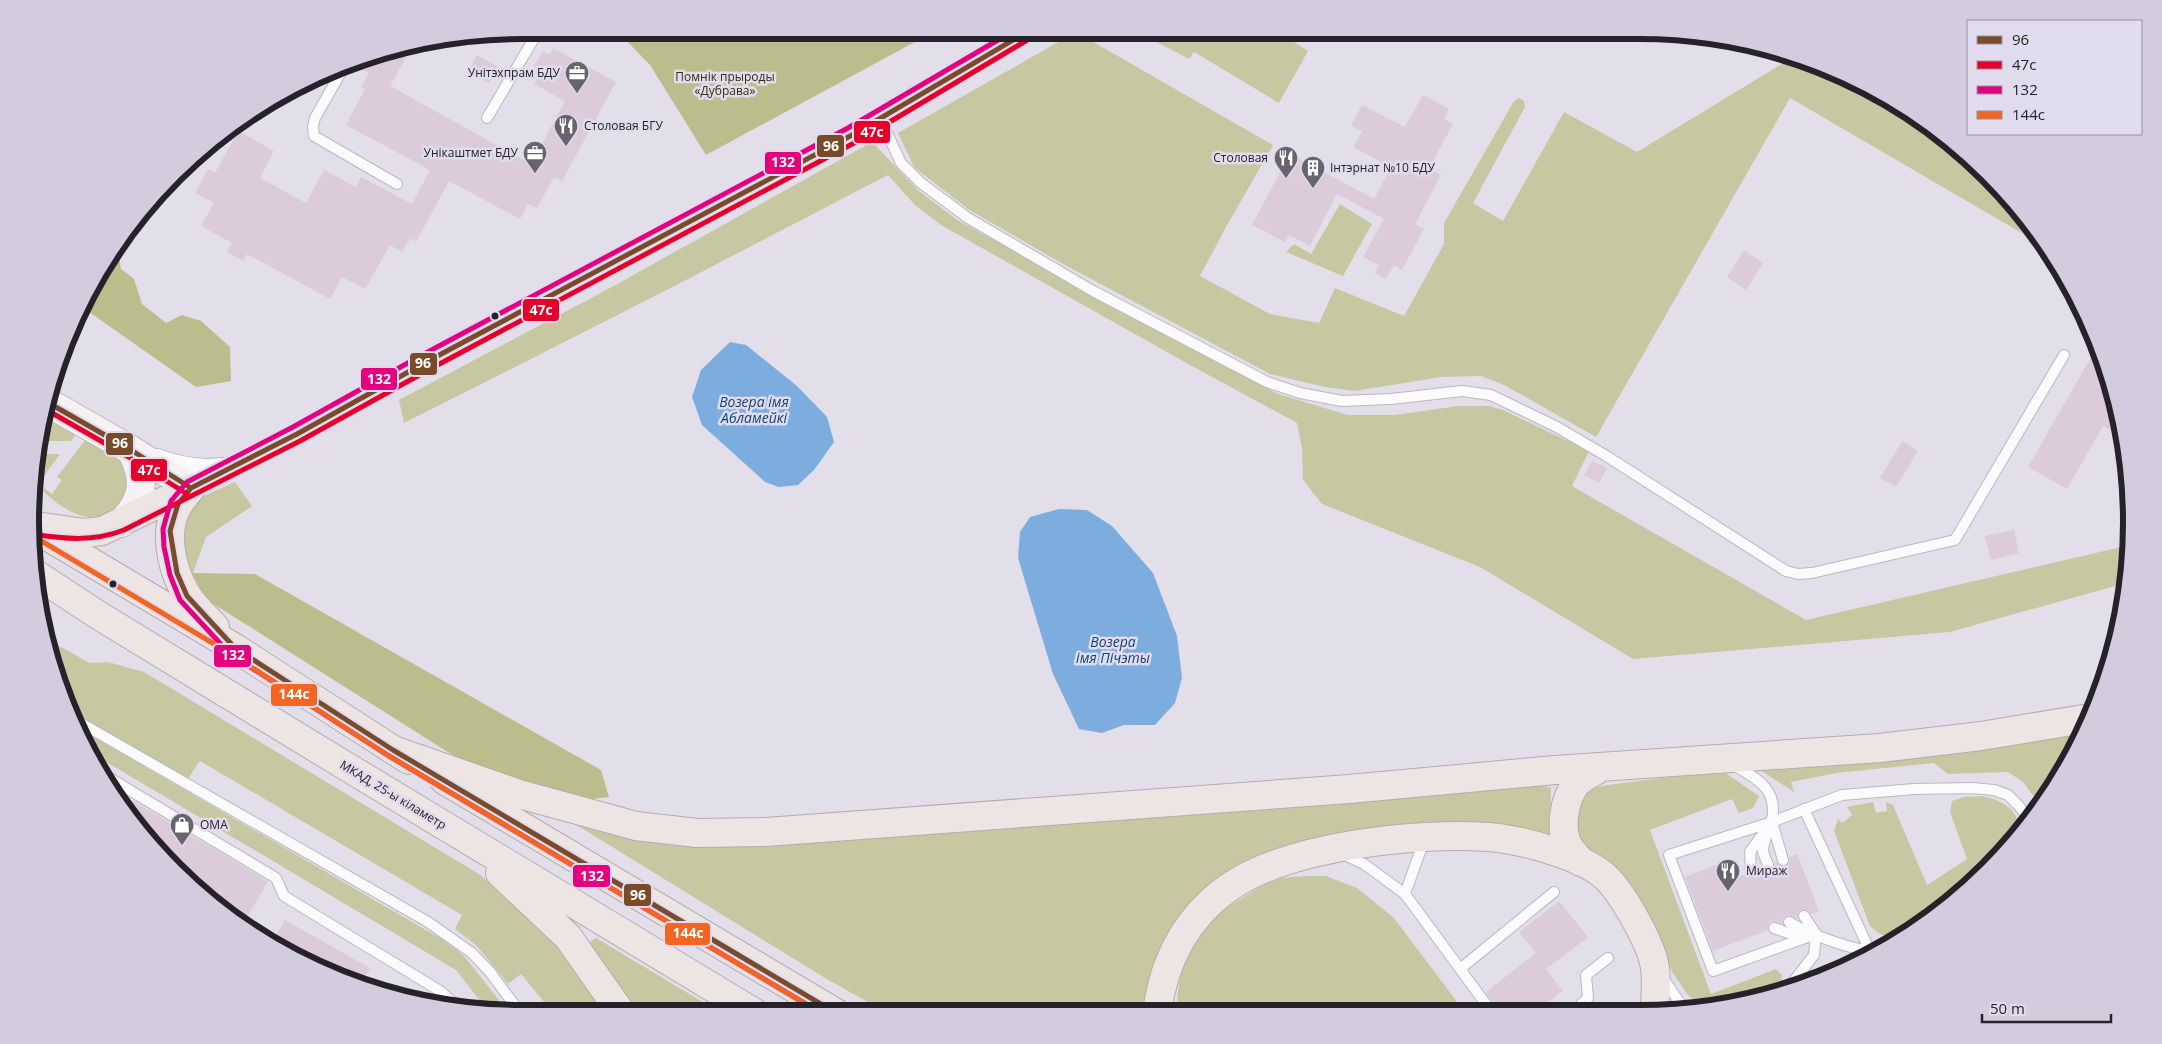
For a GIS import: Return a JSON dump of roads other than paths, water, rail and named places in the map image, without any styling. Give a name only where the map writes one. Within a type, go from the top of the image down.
[{"type":"highway","points":[[39,527],[85,533],[102,531],[191,488]]},
{"type":"highway","points":[[191,488],[178,504],[170,531],[177,573],[187,596],[235,648]]},
{"type":"highway","points":[[39,530],[235,648],[393,750],[823,1005]]},
{"type":"highway","name":"МКАД, 25-ы кіламетр","points":[[42,578],[98,615],[742,1005]]},
{"type":"highway","points":[[393,750],[520,794],[636,826],[697,833],[766,832],[1349,789],[1602,766],[1880,748],[1981,736],[2080,720]]},
{"type":"highway","points":[[1582,862],[1569,847],[1565,835],[1568,796],[1578,783],[1602,766]]},
{"type":"highway","points":[[461,836],[568,937],[616,1005]]},
{"type":"highway","points":[[1158,1005],[1163,980],[1173,952],[1194,918],[1229,888],[1255,873],[1280,863],[1328,850],[1352,845],[1430,837],[1489,837],[1545,848],[1582,862],[1602,874],[1632,911],[1655,967],[1655,1005]]},
{"type":"main road","points":[[53,405],[131,450],[191,488]]},
{"type":"main road","points":[[121,523],[130,514],[140,496],[139,466],[131,450]]},
{"type":"street","points":[[191,488],[297,434],[880,118],[1015,39]]},
{"type":"street","points":[[131,450],[188,468],[207,470],[229,467]]},
{"type":"lane","points":[[487,118],[534,39]]},
{"type":"lane","points":[[339,75],[315,118],[313,126],[314,136],[397,184]]},
{"type":"lane","points":[[880,118],[901,163],[921,183],[968,218],[1093,291],[1267,382],[1300,393],[1342,401],[1391,399],[1462,390],[1491,395],[1557,427],[1786,571],[1798,574],[1812,573],[1955,540],[2064,354]]},
{"type":"lane","points":[[84,725],[428,922],[472,953],[490,972],[515,1005]]},
{"type":"lane","points":[[1721,758],[1747,772],[1766,788],[1774,801],[1772,822],[1763,850],[1768,865]]},
{"type":"lane","points":[[114,781],[276,878],[284,896],[440,991],[450,1000]]},
{"type":"lane","points":[[1816,934],[1713,970],[1669,855],[1772,822],[1804,808],[1842,795],[1914,789],[1972,788],[1994,790],[2008,795],[2025,814]]},
{"type":"lane","points":[[1804,808],[1870,947]]},
{"type":"lane","points":[[1772,822],[1783,860]]},
{"type":"lane","points":[[1752,872],[1750,852],[1772,822]]},
{"type":"lane","points":[[1405,894],[1421,849],[1430,837]]},
{"type":"lane","points":[[1328,850],[1357,859],[1405,894],[1487,1005]]},
{"type":"lane","points":[[1460,969],[1554,892]]},
{"type":"lane","points":[[1794,980],[1814,955],[1816,934],[1804,916]]},
{"type":"lane","points":[[1789,922],[1801,930],[1845,945],[1866,949]]},
{"type":"lane","points":[[1774,928],[1791,934],[1816,934]]},
{"type":"lane","points":[[1581,1005],[1588,998],[1586,975],[1608,958]]},
{"type":"lane","points":[[1655,967],[1680,1003]]},
{"type":"lane","points":[[440,991],[442,998]]},
{"type":"water","name":"Возера імя Абламейкі","points":[[730,342],[746,345],[797,386],[827,417],[834,442],[814,470],[798,485],[779,487],[765,482],[702,425],[692,397],[701,370]]},
{"type":"water","name":"Возера імя Пічэты","points":[[1059,509],[1087,510],[1112,526],[1153,573],[1177,636],[1182,678],[1175,703],[1155,725],[1124,725],[1102,733],[1079,729],[1053,674],[1018,558],[1020,532],[1030,517]]},
{"type":"place","name":"Унітэхпрам БДУ","points":[[577,94]]},
{"type":"place","name":"Столовая БГУ","points":[[566,147]]},
{"type":"place","name":"Унікаштмет БДУ","points":[[535,174]]},
{"type":"place","name":"Столовая","points":[[1286,179]]},
{"type":"place","name":"Інтэрнат №10 БДУ","points":[[1313,189]]},
{"type":"place","name":"ОМА","points":[[182,846]]},
{"type":"place","name":"Мираж","points":[[1728,892]]},
{"type":"park label","name":"Помнік прыроды «Дубрава»","points":[[725,84]]}]
